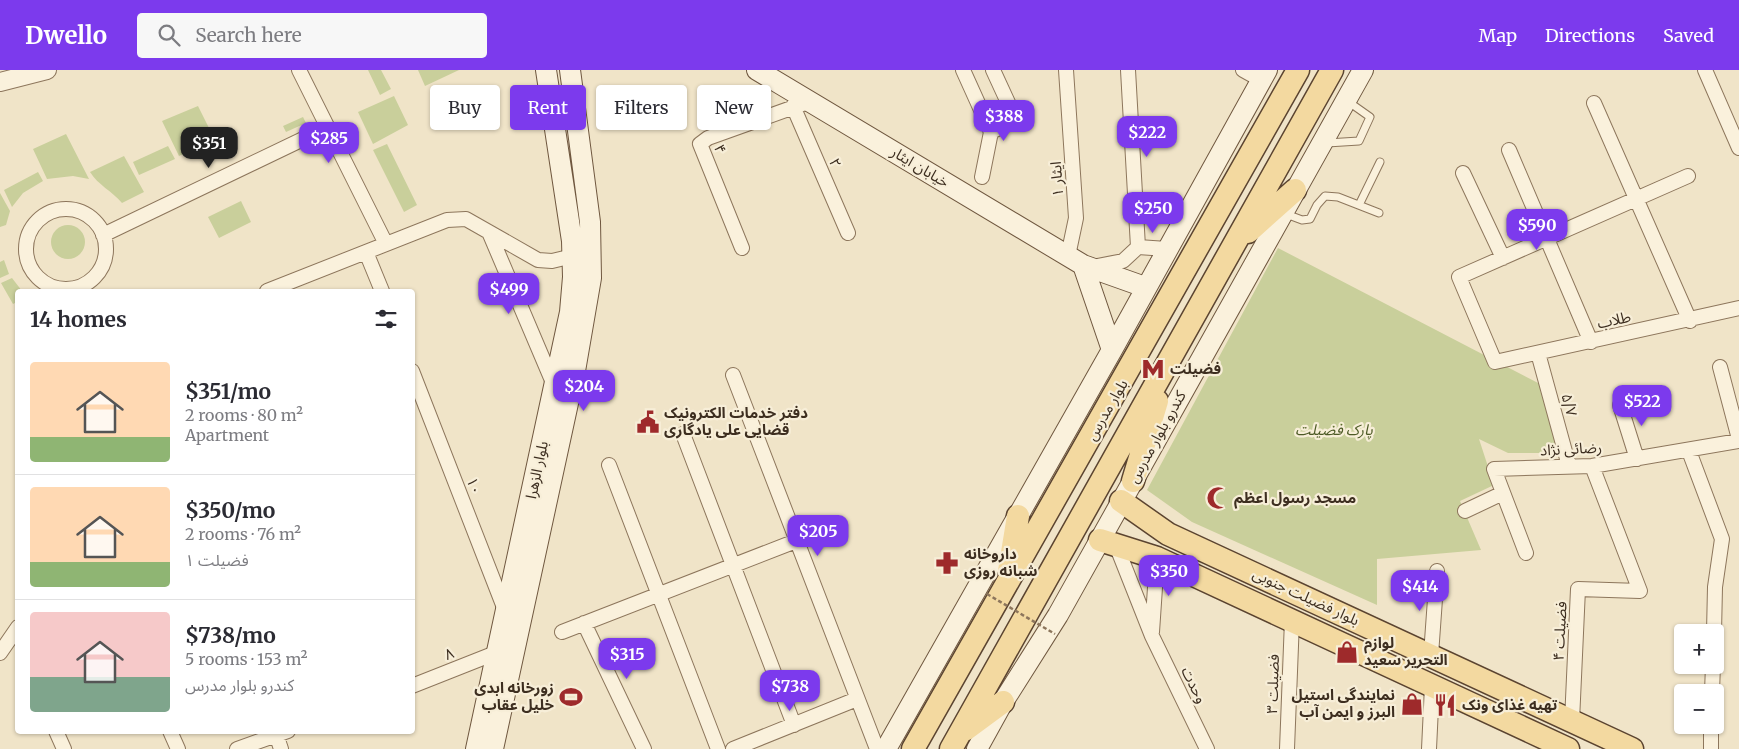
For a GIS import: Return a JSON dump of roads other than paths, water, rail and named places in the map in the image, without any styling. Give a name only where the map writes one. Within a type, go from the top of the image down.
[{"type":"main road","name":"بلوار الزهرا","points":[[476,749],[570,312],[574,256],[546,70]]},
{"type":"main road","name":"بلوار الزهرا","points":[[493,749],[579,352],[591,278],[590,222],[570,70]]},
{"type":"main road","name":"خیابان ایثار","points":[[756,70],[802,104],[1080,262],[1145,287]]},
{"type":"main road","name":"بلوار مدرس","points":[[913,749],[997,590],[1298,70]]},
{"type":"main road","name":"بلوار مدرس","points":[[956,741],[1332,70]]},
{"type":"main road","name":"کندرو بلوار مدرس","points":[[977,749],[1003,702],[1058,615],[1108,543],[1122,501],[1363,70]]},
{"type":"main road","points":[[886,749],[1112,350],[1166,249],[1264,75]]},
{"type":"main road","points":[[1236,242],[1295,190]]},
{"type":"main road","points":[[1080,262],[1112,350]]},
{"type":"main road","points":[[1133,481],[1168,362]]},
{"type":"main road","name":"بلوار فضیلت جنوبی","points":[[1122,501],[1168,534],[1632,749]]},
{"type":"main road","points":[[997,590],[1018,516]]},
{"type":"main road","points":[[1157,558],[1150,547],[1151,540],[1155,535],[1168,534]]},
{"type":"main road","name":"بلوار فضیلت جنوبی","points":[[1108,543],[1157,558],[1568,749]]},
{"type":"main road","points":[[1345,645],[1357,621]]},
{"type":"main road","points":[[956,741],[1003,702]]},
{"type":"street","points":[[0,82],[47,70]]},
{"type":"street","points":[[298,70],[386,244]]},
{"type":"street","points":[[963,70],[991,132],[982,176]]},
{"type":"street","points":[[991,132],[1016,120],[993,70]]},
{"type":"street","name":"ایثار ۱","points":[[1066,70],[1080,262]]},
{"type":"street","points":[[1128,70],[1138,247]]},
{"type":"street","points":[[1243,70],[1264,75]]},
{"type":"street","points":[[1705,70],[1739,148]]},
{"type":"street","points":[[1594,103],[1690,321]]},
{"type":"street","name":"۲","points":[[802,104],[848,234]]},
{"type":"street","name":"۴","points":[[742,248],[700,144],[708,138],[802,104]]},
{"type":"street","points":[[103,235],[326,128]]},
{"type":"street","points":[[1509,150],[1591,342]]},
{"type":"street","points":[[1463,173],[1503,258],[1688,176]]},
{"type":"street","points":[[61,289],[50,286],[36,277],[28,264],[26,249],[29,233],[37,221],[51,212],[66,209],[82,213],[94,221],[103,235],[106,250],[102,266],[94,279],[80,287],[70,289]]},
{"type":"street","points":[[272,289],[447,220],[466,219],[538,260],[552,261],[574,256]]},
{"type":"street","points":[[489,232],[555,386]]},
{"type":"street","points":[[1080,262],[1123,261],[1138,247],[1166,249]]},
{"type":"street","points":[[366,252],[381,289]]},
{"type":"street","name":"طلاب","points":[[1503,258],[1458,277],[1495,362],[1690,321],[1739,308]]},
{"type":"street","name":"۵/۷","points":[[1538,353],[1569,466]]},
{"type":"street","points":[[1720,367],[1739,440]]},
{"type":"street","points":[[732,375],[877,749]]},
{"type":"street","name":"۱۰","points":[[415,379],[506,612]]},
{"type":"street","points":[[1620,405],[1637,459]]},
{"type":"street","points":[[683,434],[794,726]]},
{"type":"street","name":"رضائی نژاد","points":[[1526,553],[1494,468],[1592,466],[1689,451],[1739,440]]},
{"type":"street","points":[[1689,451],[1722,539],[1715,586],[1714,624]]},
{"type":"street","points":[[609,465],[718,749]]},
{"type":"street","name":"فضیلت ۴","points":[[1572,721],[1578,589],[1640,591],[1592,466]]},
{"type":"street","points":[[1465,510],[1503,493]]},
{"type":"street","points":[[562,632],[796,541]]},
{"type":"street","name":"وحدت","points":[[1108,543],[1207,749]]},
{"type":"street","points":[[1152,636],[1157,558]]},
{"type":"street","points":[[1431,655],[1437,571]]},
{"type":"street","name":"فضیلت ۳","points":[[1287,749],[1292,620]]},
{"type":"street","points":[[584,623],[644,749]]},
{"type":"street","points":[[0,653],[14,632]]},
{"type":"street","name":"۸","points":[[415,685],[498,652]]},
{"type":"street","points":[[1429,749],[1432,686]]},
{"type":"street","points":[[733,749],[857,699]]},
{"type":"street","points":[[57,734],[64,749]]},
{"type":"street","points":[[171,734],[178,749]]},
{"type":"street","points":[[237,749],[275,734]]},
{"type":"street","points":[[280,734],[282,749]]},
{"type":"street","points":[[1710,749],[1711,734]]},
{"type":"lane","points":[[1322,143],[1359,141],[1370,117],[1353,105],[1348,97]]},
{"type":"lane","points":[[1359,205],[1380,162]]},
{"type":"lane","points":[[1283,213],[1302,220],[1310,219],[1317,205],[1325,196],[1338,197],[1379,213]]},
{"type":"place","name":"فضیلت","points":[[1153,369]]},
{"type":"place","name":"دفتر خدمات الکترونیک قضایی علی یادگاری","points":[[648,422]]},
{"type":"place","name":"مسجد رسول اعظم","points":[[1218,498]]},
{"type":"place","name":"داروخانه شبانه روزی","points":[[947,563]]},
{"type":"place","name":"لوازم التحریر سعید","points":[[1347,652]]},
{"type":"place","name":"زورخانه ابدی خلیل عقاب","points":[[571,697]]},
{"type":"place","name":"نمایندگی استيل البرز و ایمن آب","points":[[1412,704]]},
{"type":"place","name":"تهیه غذای ونک","points":[[1445,705]]},
{"type":"park label","name":"پارک فضیلت","points":[[1334,430]]}]
